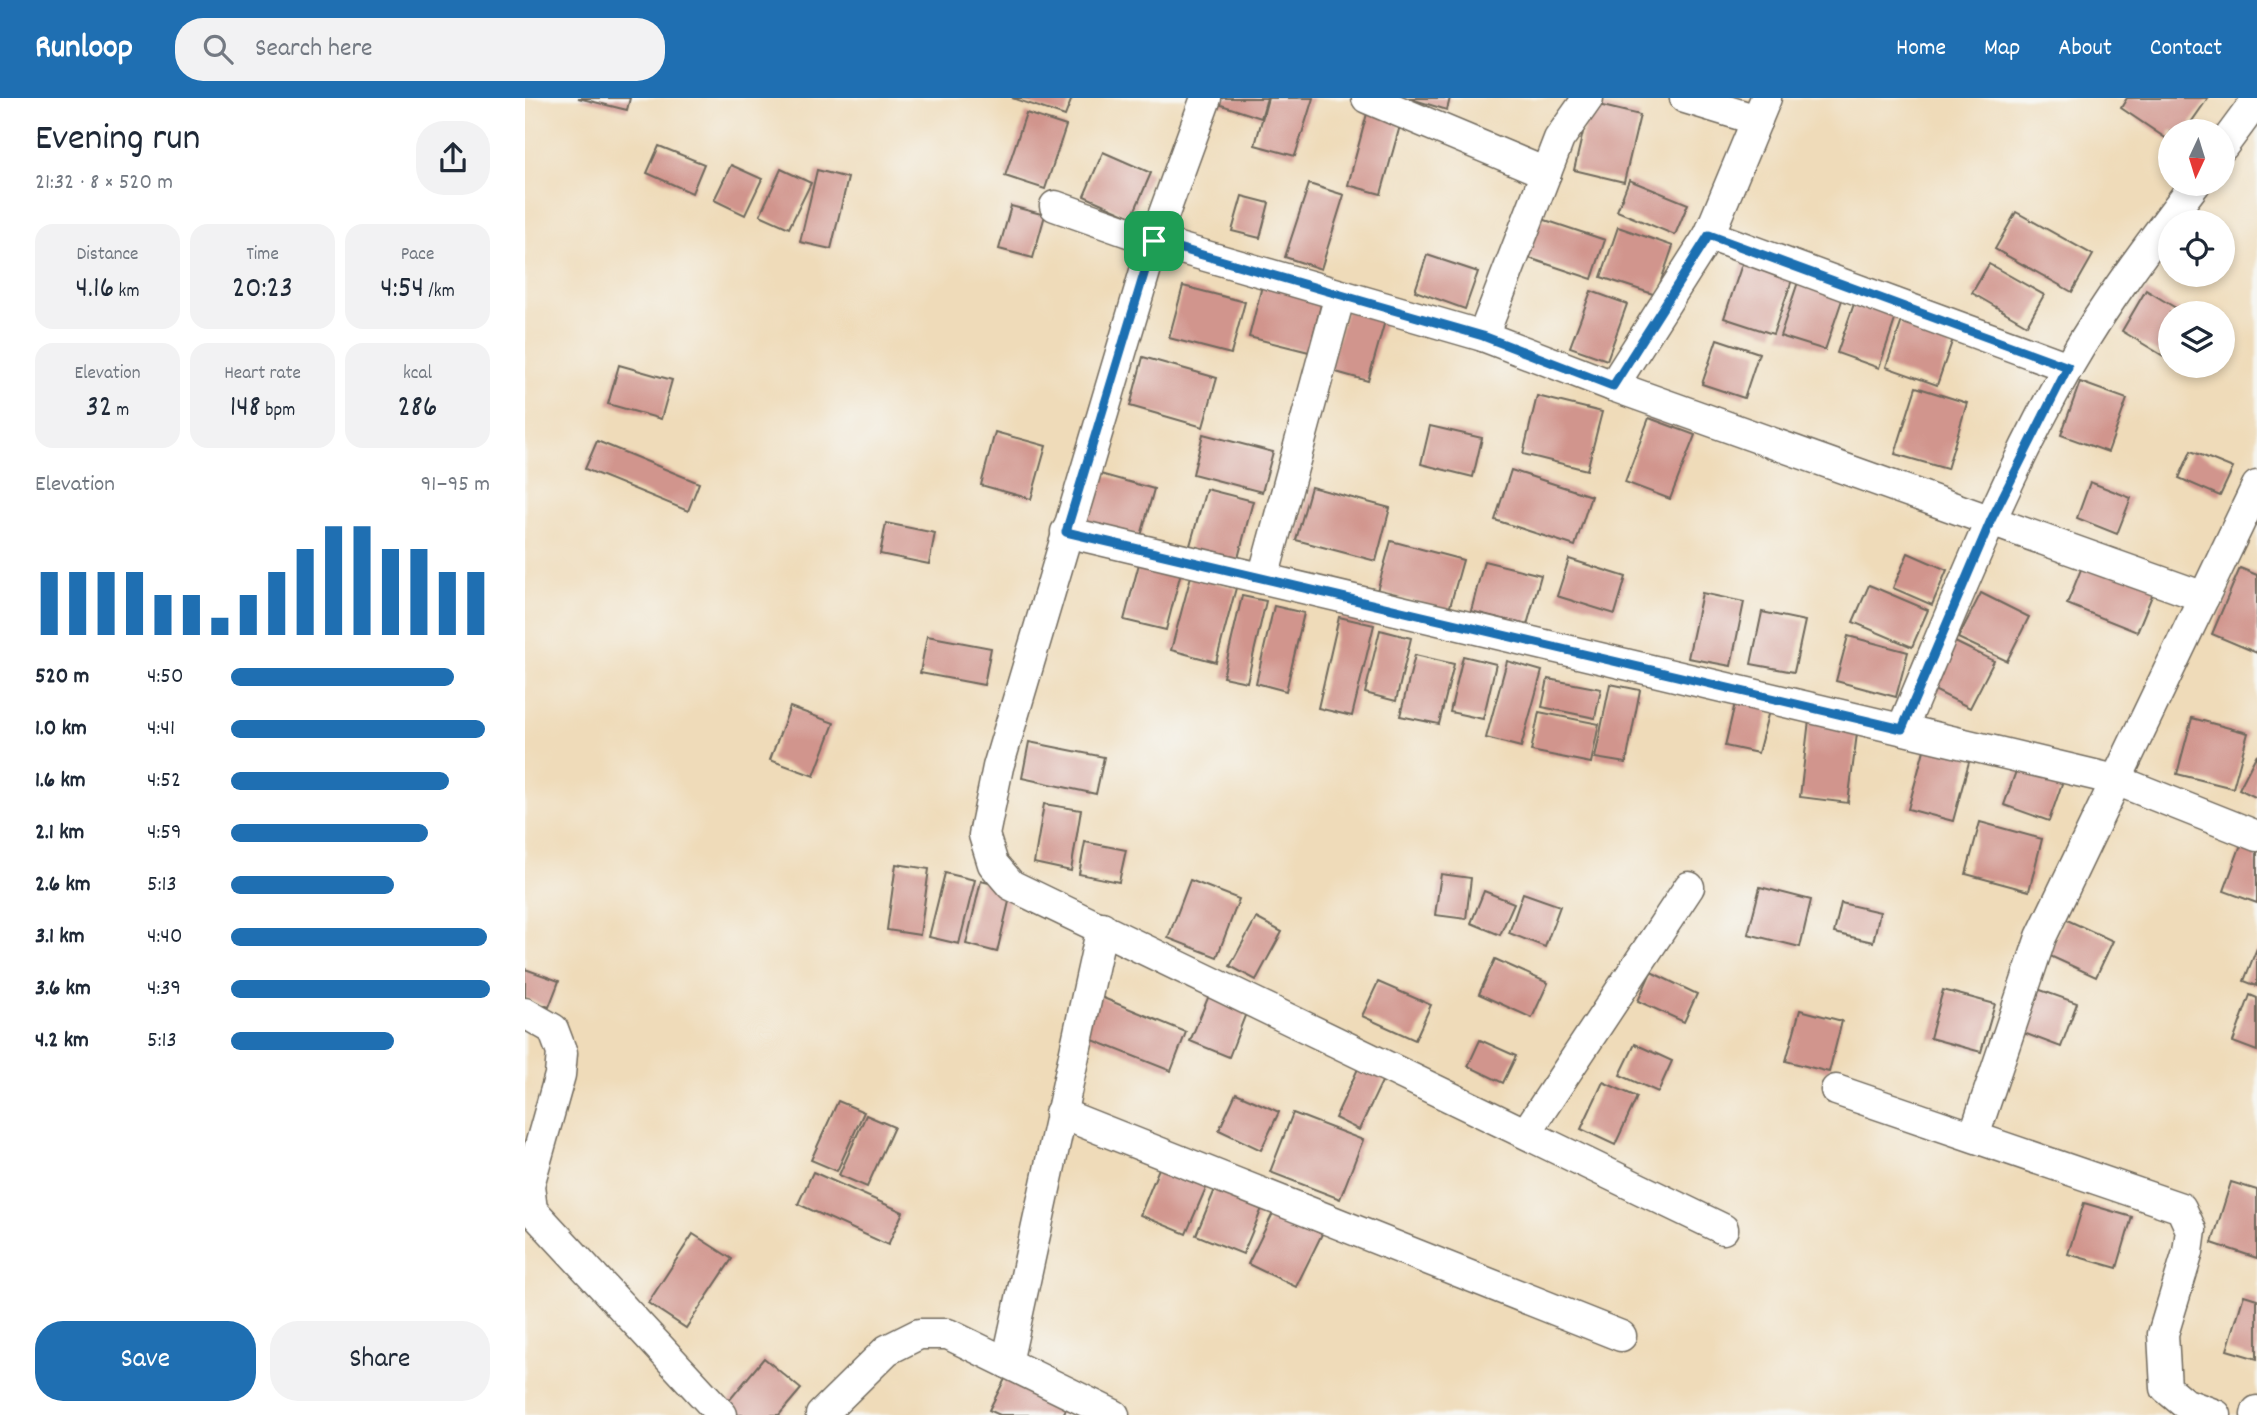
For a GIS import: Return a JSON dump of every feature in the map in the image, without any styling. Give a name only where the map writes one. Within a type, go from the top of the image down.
[{"type":"street","points":[[1206,98],[1154,241],[998,766],[984,835],[993,864],[1011,885],[1723,1229]]},
{"type":"street","points":[[1367,98],[1546,173]]},
{"type":"street","points":[[1483,336],[1559,139],[1588,98]]},
{"type":"street","points":[[1613,386],[1709,235],[1761,109],[1685,98]]},
{"type":"street","points":[[2235,130],[2257,100]]},
{"type":"street","points":[[1902,729],[1991,520],[2068,367],[2136,263],[2186,196]]},
{"type":"street","points":[[1055,206],[1154,241],[1483,336],[1613,386],[2204,597]]},
{"type":"street","points":[[1709,235],[2068,367]]},
{"type":"street","points":[[1263,578],[1340,295]]},
{"type":"street","points":[[1974,1136],[2041,937],[2257,486]]},
{"type":"street","points":[[1066,532],[2116,780],[2257,836]]},
{"type":"street","points":[[1526,1133],[1689,887]]},
{"type":"street","points":[[1007,1363],[1102,927]]},
{"type":"street","points":[[525,1013],[553,1029],[562,1053],[560,1074],[529,1185],[532,1210],[722,1415]]},
{"type":"street","points":[[1836,1090],[2182,1208],[2191,1230],[2188,1252],[2163,1334],[2166,1388],[2184,1402],[2216,1415]]},
{"type":"street","points":[[1060,1113],[1621,1336]]},
{"type":"street","points":[[821,1415],[887,1350],[919,1335],[948,1334],[1114,1415]]},
{"type":"building","points":[[578,98],[630,98],[627,110]]},
{"type":"building","points":[[1012,98],[1072,98],[1065,116]]},
{"type":"building","points":[[1214,98],[1267,98],[1261,118],[1212,102]]},
{"type":"building","points":[[1268,98],[1313,98],[1295,156],[1255,145]]},
{"type":"building","points":[[1408,98],[1450,98],[1447,110]]},
{"type":"building","points":[[2127,98],[2208,98],[2193,119],[2158,119],[2158,133],[2121,108]]},
{"type":"building","points":[[1590,103],[1640,115],[1624,182],[1574,170]]},
{"type":"building","points":[[1369,106],[1403,115],[1381,194],[1348,185]]},
{"type":"building","points":[[1026,113],[1066,126],[1045,189],[1005,176]]},
{"type":"building","points":[[659,146],[704,164],[692,193],[647,173]]},
{"type":"building","points":[[1103,152],[1151,173],[1132,217],[1084,196]]},
{"type":"building","points":[[731,165],[762,179],[745,215],[714,200]]},
{"type":"building","points":[[781,169],[811,183],[789,228],[760,215]]},
{"type":"building","points":[[817,170],[848,178],[831,249],[800,242]]},
{"type":"building","points":[[1629,180],[1688,204],[1675,235],[1617,211]]},
{"type":"building","points":[[1309,184],[1344,195],[1321,269],[1285,257]]},
{"type":"building","points":[[1242,196],[1269,203],[1260,238],[1232,231]]},
{"type":"building","points":[[1011,206],[1045,215],[1033,258],[999,249]]},
{"type":"building","points":[[2016,212],[2093,255],[2072,292],[1995,249]]},
{"type":"building","points":[[1539,218],[1605,240],[1592,279],[1526,257]]},
{"type":"building","points":[[1618,227],[1673,246],[1656,295],[1601,277]]},
{"type":"building","points":[[1427,255],[1478,272],[1465,309],[1415,291]]},
{"type":"building","points":[[1743,261],[1793,277],[1773,334],[1724,318]]},
{"type":"building","points":[[1989,264],[2044,295],[2027,325],[1972,293]]},
{"type":"building","points":[[1263,282],[1323,297],[1309,352],[1249,337]]},
{"type":"building","points":[[1798,282],[1843,297],[1825,350],[1780,336]]},
{"type":"building","points":[[1183,286],[1245,302],[1231,354],[1169,338]]},
{"type":"building","points":[[2146,290],[2164,301],[2158,301],[2158,353],[2122,331]]},
{"type":"building","points":[[1591,291],[1627,304],[1607,360],[1570,347]]},
{"type":"building","points":[[1855,301],[1897,314],[1879,368],[1837,353]]},
{"type":"building","points":[[1346,310],[1385,321],[1368,381],[1329,370]]},
{"type":"building","points":[[1904,315],[1955,333],[1937,385],[1886,367]]},
{"type":"building","points":[[1717,339],[1759,353],[1744,398],[1702,384]]},
{"type":"building","points":[[1143,357],[1217,378],[1203,427],[1130,406]]},
{"type":"building","points":[[619,365],[672,380],[661,419],[608,404]]},
{"type":"building","points":[[2080,382],[2127,399],[2108,452],[2061,435]]},
{"type":"building","points":[[1916,387],[1967,403],[1947,469],[1895,454]]},
{"type":"building","points":[[1537,396],[1602,412],[1587,470],[1523,454]]},
{"type":"building","points":[[1649,418],[1695,435],[1670,499],[1625,482]]},
{"type":"building","points":[[1430,426],[1482,438],[1473,477],[1421,464]]},
{"type":"building","points":[[995,432],[1046,446],[1031,499],[981,485]]},
{"type":"building","points":[[1203,434],[1273,452],[1262,492],[1193,474]]},
{"type":"building","points":[[597,441],[699,483],[688,511],[585,469]]},
{"type":"building","points":[[2191,451],[2233,468],[2220,496],[2179,478]]},
{"type":"building","points":[[1086,470],[1154,489],[1141,536],[1073,518]]},
{"type":"building","points":[[1511,470],[1591,496],[1575,546],[1495,520]]},
{"type":"building","points":[[2090,482],[2131,498],[2117,534],[2077,518]]},
{"type":"building","points":[[1311,487],[1390,508],[1376,561],[1296,540]]},
{"type":"building","points":[[1206,489],[1253,501],[1237,562],[1189,549]]},
{"type":"building","points":[[886,523],[935,533],[929,564],[880,554]]},
{"type":"building","points":[[1391,541],[1463,560],[1449,610],[1377,591]]},
{"type":"building","points":[[1908,553],[1947,570],[1932,605],[1893,588]]},
{"type":"building","points":[[2086,557],[2156,586],[2137,632],[2067,604]]},
{"type":"building","points":[[1569,559],[1626,577],[1615,614],[1557,596]]},
{"type":"building","points":[[1140,560],[1181,572],[1166,630],[1124,620]]},
{"type":"building","points":[[1484,561],[1541,575],[1527,625],[1471,611]]},
{"type":"building","points":[[2240,568],[2257,575],[2257,653],[2212,634]]},
{"type":"building","points":[[1191,576],[1236,588],[1216,662],[1171,650]]},
{"type":"building","points":[[1869,585],[1928,610],[1912,647],[1853,622]]},
{"type":"building","points":[[1702,593],[1744,602],[1731,666],[1688,658]]},
{"type":"building","points":[[1981,593],[2029,617],[2007,661],[1958,638]]},
{"type":"building","points":[[1242,596],[1266,601],[1247,682],[1223,677]]},
{"type":"building","points":[[1274,606],[1304,613],[1286,691],[1256,683]]},
{"type":"building","points":[[1762,612],[1805,621],[1794,672],[1751,664]]},
{"type":"building","points":[[1339,617],[1374,625],[1352,716],[1318,708]]},
{"type":"building","points":[[1380,630],[1411,638],[1396,701],[1365,693]]},
{"type":"building","points":[[927,636],[991,648],[984,685],[920,673]]},
{"type":"building","points":[[1848,636],[1908,652],[1896,697],[1836,681]]},
{"type":"building","points":[[1955,642],[1994,661],[1970,708],[1932,689]]},
{"type":"building","points":[[1415,655],[1454,664],[1439,724],[1400,716]]},
{"type":"building","points":[[1463,656],[1496,664],[1483,719],[1450,712]]},
{"type":"building","points":[[1507,661],[1542,671],[1521,747],[1486,738]]},
{"type":"building","points":[[1548,679],[1601,689],[1595,718],[1542,707]]},
{"type":"building","points":[[1610,684],[1640,690],[1626,763],[1595,758]]},
{"type":"building","points":[[1736,699],[1770,707],[1758,753],[1725,746]]},
{"type":"building","points":[[790,707],[834,723],[814,776],[770,760]]},
{"type":"building","points":[[1539,712],[1599,724],[1591,763],[1531,751]]},
{"type":"building","points":[[2192,718],[2248,733],[2233,788],[2177,774]]},
{"type":"building","points":[[1809,720],[1858,726],[1848,803],[1800,797]]},
{"type":"building","points":[[1927,739],[1972,751],[1953,821],[1908,809]]},
{"type":"building","points":[[1029,742],[1104,757],[1096,794],[1022,778]]},
{"type":"building","points":[[2257,754],[2257,798],[2239,789]]},
{"type":"building","points":[[2020,760],[2065,775],[2049,821],[2004,805]]},
{"type":"building","points":[[1044,804],[1081,810],[1071,871],[1034,863]]},
{"type":"building","points":[[1980,822],[2042,839],[2029,891],[1966,874]]},
{"type":"building","points":[[2243,839],[2257,844],[2257,903],[2224,891]]},
{"type":"building","points":[[1085,842],[1126,850],[1119,882],[1079,874]]},
{"type":"building","points":[[896,864],[929,869],[920,935],[887,930]]},
{"type":"building","points":[[945,873],[975,880],[959,944],[929,937]]},
{"type":"building","points":[[1441,874],[1471,878],[1466,919],[1435,915]]},
{"type":"building","points":[[1190,880],[1239,899],[1217,957],[1168,938]]},
{"type":"building","points":[[981,881],[1012,889],[997,952],[966,944]]},
{"type":"building","points":[[1760,887],[1811,900],[1800,947],[1748,934]]},
{"type":"building","points":[[1484,891],[1514,903],[1500,935],[1471,923]]},
{"type":"building","points":[[1523,893],[1560,906],[1545,947],[1509,933]]},
{"type":"building","points":[[1841,903],[1880,912],[1873,942],[1834,933]]},
{"type":"building","points":[[1256,918],[1282,932],[1256,980],[1230,966]]},
{"type":"building","points":[[2065,919],[2113,941],[2096,977],[2048,955]]},
{"type":"building","points":[[2257,948],[2257,986],[2244,981]]},
{"type":"building","points":[[1495,959],[1548,983],[1532,1018],[1479,994]]},
{"type":"building","points":[[525,969],[559,981],[549,1007],[525,998]]},
{"type":"building","points":[[1651,972],[1697,994],[1684,1022],[1638,1001]]},
{"type":"building","points":[[1378,982],[1431,1005],[1415,1040],[1362,1016]]},
{"type":"building","points":[[2029,986],[2077,1003],[2061,1047],[2013,1029]]},
{"type":"building","points":[[1943,990],[1995,1004],[1981,1052],[1930,1038]]},
{"type":"building","points":[[1210,993],[1248,1008],[1229,1057],[1190,1041]]},
{"type":"building","points":[[1096,995],[1186,1032],[1171,1071],[1080,1035]]},
{"type":"building","points":[[2250,995],[2257,998],[2257,1051],[2233,1042]]},
{"type":"building","points":[[1800,1010],[1842,1021],[1829,1072],[1786,1061]]},
{"type":"building","points":[[1480,1040],[1516,1056],[1503,1083],[1468,1066]]},
{"type":"building","points":[[1635,1044],[1672,1061],[1658,1092],[1620,1075]]},
{"type":"building","points":[[1363,1058],[1388,1069],[1359,1130],[1335,1118]]},
{"type":"building","points":[[1603,1082],[1637,1097],[1615,1145],[1581,1129]]},
{"type":"building","points":[[1236,1093],[1279,1112],[1261,1150],[1219,1130]]},
{"type":"building","points":[[838,1101],[864,1112],[837,1171],[811,1160]]},
{"type":"building","points":[[1293,1113],[1363,1140],[1340,1199],[1270,1172]]},
{"type":"building","points":[[866,1115],[894,1127],[867,1187],[839,1175]]},
{"type":"building","points":[[1162,1161],[1209,1181],[1186,1234],[1140,1215]]},
{"type":"building","points":[[813,1172],[903,1212],[888,1245],[798,1204]]},
{"type":"building","points":[[2231,1182],[2257,1190],[2257,1258],[2212,1243]]},
{"type":"building","points":[[1216,1187],[1263,1206],[1243,1254],[1196,1235]]},
{"type":"building","points":[[2084,1203],[2132,1217],[2117,1268],[2068,1254]]},
{"type":"building","points":[[1274,1211],[1322,1234],[1296,1287],[1248,1264]]},
{"type":"building","points":[[693,1234],[732,1259],[686,1328],[648,1303]]},
{"type":"building","points":[[2244,1295],[2257,1299],[2257,1359],[2227,1350]]},
{"type":"building","points":[[764,1358],[801,1389],[779,1415],[733,1415],[723,1408]]},
{"type":"building","points":[[1008,1373],[1068,1405],[1063,1415],[1000,1415],[989,1410]]},
{"type":"route","points":[[1709,235],[2068,367],[1991,520],[1902,729],[1066,532],[1154,241],[1483,336],[1613,386],[1709,235]]}]
